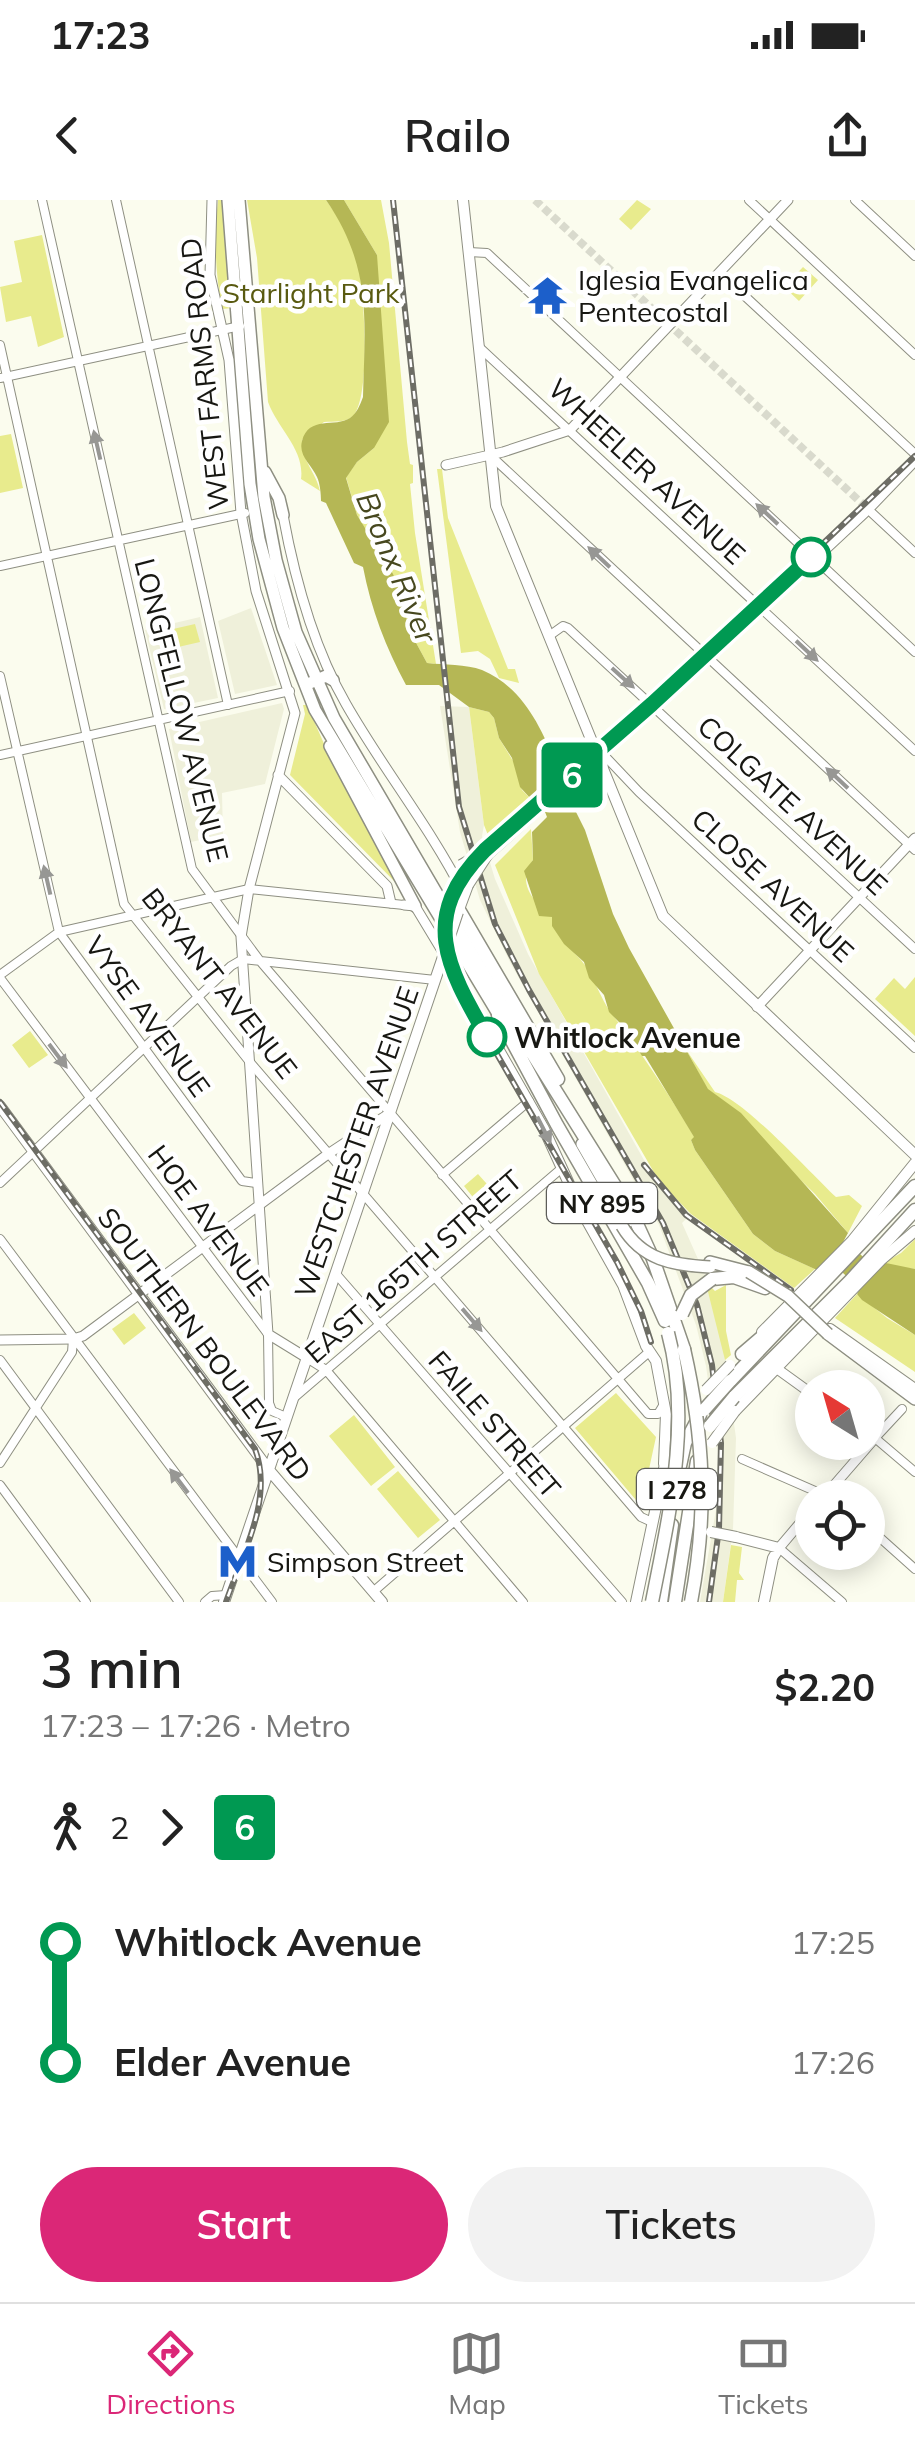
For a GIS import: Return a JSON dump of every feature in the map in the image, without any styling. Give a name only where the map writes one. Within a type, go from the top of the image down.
[{"type":"highway","points":[[458,911],[473,930],[556,1074],[604,1165]]},
{"type":"highway","name":"NY 895","points":[[503,1014],[604,1165],[646,1241],[672,1331],[678,1434],[652,1602]]},
{"type":"highway","name":"NY 895","points":[[503,1014],[560,1131],[684,1349],[695,1397],[704,1475],[700,1549],[690,1602]]},
{"type":"highway","name":"I 278","points":[[675,1602],[673,1577],[682,1454],[690,1432],[730,1381],[911,1190]]},
{"type":"highway","name":"I 278","points":[[662,1602],[673,1577],[699,1450],[710,1426],[878,1259],[915,1210]]},
{"type":"highway","points":[[878,1259],[915,1219]]},
{"type":"highway","points":[[684,1349],[684,1308],[711,1270],[765,1288]]},
{"type":"highway","points":[[742,1354],[825,1278]]},
{"type":"main road","name":"NY 895","points":[[228,200],[260,459],[253,511]]},
{"type":"main road","name":"NY 895","points":[[239,200],[253,511],[290,611],[315,710],[503,1014]]},
{"type":"main road","points":[[463,200],[496,508],[665,921],[915,1155]]},
{"type":"main road","name":"WESTCHESTER AVENUE","points":[[225,1598],[458,911],[490,850],[708,658],[915,457]]},
{"type":"main road","points":[[260,459],[283,515]]},
{"type":"main road","points":[[310,683],[326,676],[333,680]]},
{"type":"main road","name":"NY 895","points":[[310,683],[503,1014]]},
{"type":"main road","points":[[315,710],[409,905]]},
{"type":"main road","points":[[457,868],[490,850]]},
{"type":"main road","points":[[446,948],[623,1285],[658,1367],[664,1404],[664,1464]]},
{"type":"main road","points":[[503,1014],[633,1242],[656,1258],[677,1265],[747,1275],[785,1293],[824,1328]]},
{"type":"main road","name":"SOUTHERN BOULEVARD","points":[[0,1106],[269,1470],[382,1602]]},
{"type":"main road","points":[[854,1247],[915,1163]]},
{"type":"main road","points":[[878,1259],[915,1231]]},
{"type":"main road","points":[[747,1275],[914,1395]]},
{"type":"main road","points":[[690,1602],[706,1530],[703,1467],[712,1443],[734,1404],[824,1328],[847,1289]]},
{"type":"main road","points":[[633,1602],[664,1464],[676,1428],[742,1354]]},
{"type":"main road","points":[[706,1530],[778,1548],[764,1602]]},
{"type":"street","name":"LONGFELLOW AVENUE","points":[[42,200],[191,865],[260,961],[618,1380],[648,1414],[658,1414],[664,1404]]},
{"type":"street","points":[[116,200],[228,705]]},
{"type":"street","name":"WEST FARMS ROAD","points":[[212,200],[209,263],[253,511],[256,591],[295,713],[248,890],[242,936],[268,1334],[269,1404],[286,1418]]},
{"type":"street","points":[[749,200],[915,355]]},
{"type":"street","points":[[446,465],[570,430],[788,200]]},
{"type":"street","points":[[855,200],[915,256]]},
{"type":"street","points":[[469,252],[487,253],[915,652]]},
{"type":"street","points":[[720,273],[915,457]]},
{"type":"street","points":[[4,377],[243,326]]},
{"type":"street","name":"BRYANT AVENUE","points":[[0,345],[4,377],[124,904],[197,999],[328,1154],[641,1517],[652,1522]]},
{"type":"street","name":"WHEELER AVENUE","points":[[479,347],[915,751]]},
{"type":"street","points":[[490,455],[913,844],[757,1007]]},
{"type":"street","points":[[0,566],[275,509],[283,515],[298,586],[333,680],[372,747],[457,868],[466,890]]},
{"type":"street","points":[[872,513],[915,553]]},
{"type":"street","name":"COLGATE AVENUE","points":[[549,636],[563,626],[568,628],[915,949]]},
{"type":"street","name":"VYSE AVENUE","points":[[0,676],[59,932],[242,1181],[256,1184]]},
{"type":"street","points":[[0,755],[290,692]]},
{"type":"street","name":"CLOSE AVENUE","points":[[600,755],[915,1048]]},
{"type":"street","points":[[278,776],[387,886],[392,903]]},
{"type":"street","points":[[614,796],[631,784]]},
{"type":"street","points":[[0,976],[59,932],[248,890],[409,905],[446,948]]},
{"type":"street","points":[[0,1183],[244,959],[435,980]]},
{"type":"street","name":"HOE AVENUE","points":[[0,976],[268,1334],[326,1370],[523,1602]]},
{"type":"street","points":[[442,1175],[529,1101]]},
{"type":"street","points":[[0,1340],[83,1336],[328,1154],[390,1113]]},
{"type":"street","name":"EAST 165TH STREET","points":[[293,1398],[562,1168]]},
{"type":"street","points":[[0,1239],[272,1602]]},
{"type":"street","name":"FAILE STREET","points":[[336,1274],[622,1602]]},
{"type":"street","points":[[0,1463],[72,1352],[73,1339]]},
{"type":"street","points":[[374,1591],[650,1352]]},
{"type":"street","points":[[0,1360],[178,1602]]},
{"type":"street","points":[[776,1368],[795,1382]]},
{"type":"street","points":[[885,1423],[902,1408]]},
{"type":"street","points":[[885,1447],[915,1472]]},
{"type":"street","points":[[742,1459],[795,1482]]},
{"type":"street","points":[[0,1485],[86,1602]]},
{"type":"street","points":[[795,1528],[778,1548],[842,1602]]},
{"type":"street","points":[[885,1542],[915,1569]]},
{"type":"street","points":[[205,1602],[212,1596],[225,1598]]},
{"type":"shaded area","points":[[326,200],[344,200],[377,255],[389,422],[374,448],[346,478],[357,515],[393,574],[408,628],[427,663],[482,670],[522,700],[560,774],[551,782],[566,808],[572,804],[585,830],[613,914],[629,948],[708,1089],[741,1113],[848,1233],[842,1244],[856,1257],[860,1254],[878,1271],[886,1263],[915,1269],[915,1335],[862,1300],[857,1294],[860,1289],[842,1272],[838,1277],[823,1264],[817,1270],[775,1251],[753,1234],[695,1150],[691,1140],[694,1137],[645,1056],[609,1012],[604,995],[589,978],[584,962],[564,944],[552,926],[552,917],[539,916],[524,871],[533,860],[532,832],[547,817],[538,794],[531,799],[520,787],[494,718],[489,712],[469,707],[439,685],[406,685],[375,613],[363,567],[354,563],[326,503],[321,501],[318,479],[302,451],[302,441],[310,428],[350,418],[363,397],[363,294],[351,248]]},
{"type":"shaded area","points":[[251,608],[277,685],[235,694],[218,621]]},
{"type":"shaded area","points":[[200,617],[218,698],[164,709],[145,630]]},
{"type":"shaded area","points":[[282,703],[284,709],[265,784],[222,793],[223,835],[191,842],[169,729]]},
{"type":"shaded area","points":[[440,706],[469,707],[484,825],[482,836],[495,879],[528,954],[644,1160],[665,1190],[691,1214],[682,1223],[710,1286],[707,1288],[724,1351],[736,1438],[733,1529],[723,1602],[700,1602],[717,1504],[718,1452],[696,1325],[659,1225],[511,964],[480,900],[460,832]]},
{"type":"green space","points":[[218,200],[222,200],[233,308],[222,309],[216,255]]},
{"type":"green space","name":"Starlight Park","points":[[247,200],[326,200],[356,255],[364,312],[363,386],[353,416],[324,422],[302,440],[320,491],[301,479],[295,449],[268,402],[257,258]]},
{"type":"green space","name":"Starlight Park","points":[[344,200],[381,200],[389,243],[407,442],[413,465],[410,484],[415,533],[436,664],[427,663],[408,628],[404,603],[357,515],[346,477],[374,448],[377,255]]},
{"type":"green space","points":[[637,200],[651,209],[631,230],[619,219]]},
{"type":"green space","points":[[42,235],[64,337],[38,347],[31,316],[6,322],[0,287],[22,282],[14,241]]},
{"type":"green space","points":[[803,267],[818,280],[799,301],[784,287]]},
{"type":"green space","points":[[11,434],[23,488],[0,493],[0,436]]},
{"type":"green space","points":[[437,469],[442,469],[448,518],[508,669],[515,669],[519,683],[499,678],[490,659],[478,651],[461,653]]},
{"type":"green space","points":[[195,624],[200,642],[165,650],[160,632]]},
{"type":"green space","points":[[303,705],[307,705],[396,883],[290,775],[305,714]]},
{"type":"green space","points":[[469,707],[489,712],[494,718],[522,790],[531,799],[488,835],[484,825]]},
{"type":"green space","points":[[531,829],[533,860],[526,876],[529,891],[586,966],[608,1008],[695,1138],[691,1140],[695,1150],[753,1234],[775,1251],[815,1269],[794,1288],[691,1214],[659,1181],[539,974],[495,865]]},
{"type":"green space","points":[[915,977],[915,1036],[875,999],[894,978],[905,989]]},
{"type":"green space","points":[[30,1031],[48,1055],[29,1068],[12,1045]]},
{"type":"green space","points":[[685,1048],[715,1092],[743,1108],[836,1197],[849,1195],[862,1206],[848,1233],[815,1194],[708,1090]]},
{"type":"green space","points":[[478,1174],[495,1193],[480,1206],[464,1186]]},
{"type":"green space","points":[[915,1239],[915,1269],[893,1267],[885,1262],[901,1253]]},
{"type":"green space","points":[[726,1285],[726,1331],[731,1355],[725,1360],[707,1288],[715,1291]]},
{"type":"green space","points":[[857,1294],[915,1335],[915,1372],[835,1318]]},
{"type":"green space","points":[[134,1313],[146,1328],[124,1345],[112,1329]]},
{"type":"green space","points":[[616,1393],[656,1437],[641,1506],[575,1428]]},
{"type":"green space","points":[[354,1415],[395,1467],[371,1486],[329,1436]]},
{"type":"green space","points":[[398,1471],[440,1520],[418,1538],[377,1489]]},
{"type":"green space","points":[[731,1545],[742,1547],[739,1573],[744,1580],[737,1580],[735,1602],[723,1602]]},
{"type":"tunnel","points":[[535,200],[869,510]]},
{"type":"railway","points":[[393,200],[459,807],[495,924],[663,1223],[697,1305],[712,1365],[721,1443],[719,1529],[709,1602]]},
{"type":"railway","points":[[651,1342],[617,1262],[457,985],[447,948],[454,896],[485,850],[672,687],[915,456]]},
{"type":"railway","points":[[0,1102],[255,1449],[261,1487],[258,1507],[226,1602]]},
{"type":"railway","points":[[644,1165],[686,1215],[791,1290]]},
{"type":"metro line","name":"6","points":[[487,1037],[457,984],[446,945],[448,909],[464,873],[811,557]]},
{"type":"place","name":"Iglesia Evangelica Pentecostal","points":[[548,295]]},
{"type":"place","name":"Whitlock Avenue","points":[[487,1037]]},
{"type":"place","name":"Simpson Street","points":[[237,1561]]},
{"type":"water label","name":"Bronx River","points":[[397,567]]}]
